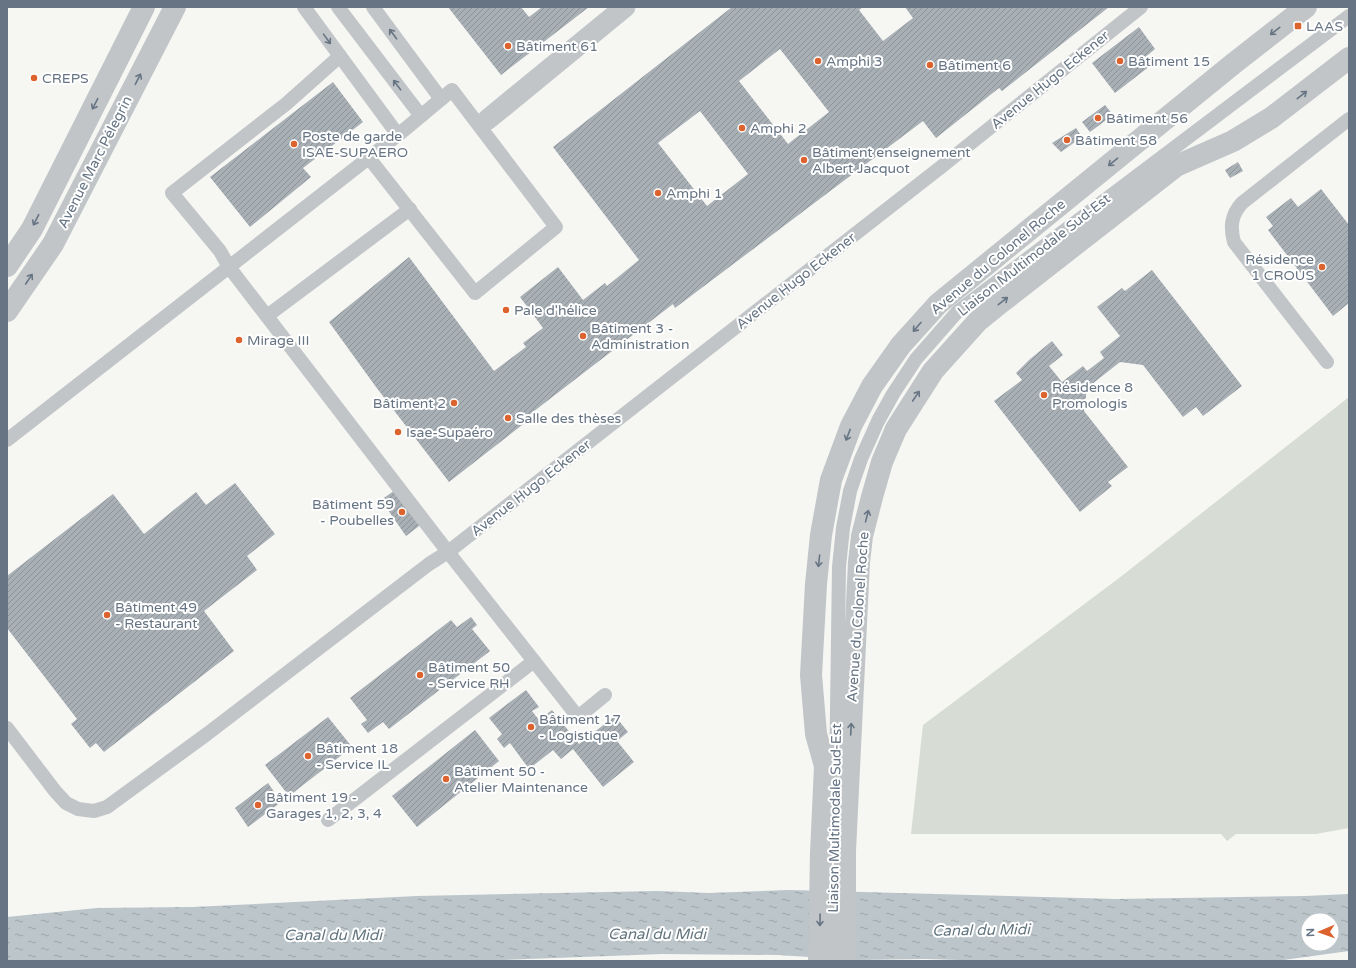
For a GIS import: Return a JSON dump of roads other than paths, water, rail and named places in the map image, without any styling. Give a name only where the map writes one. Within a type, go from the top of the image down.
[{"type":"street","name":"Avenue Marc Pélegrin","points":[[7,266],[32,229],[144,7]]},
{"type":"street","name":"Avenue Marc Pélegrin","points":[[7,311],[53,244],[175,7]]},
{"type":"street","points":[[487,120],[625,7]]},
{"type":"street","name":"Avenue du Colonel Roche","points":[[833,852],[825,766],[816,734],[811,675],[816,584],[821,536],[831,480],[851,426],[872,386],[902,345],[938,304],[1238,60],[1306,7]]},
{"type":"street","name":"Avenue du Colonel Roche","points":[[833,852],[862,536],[882,462],[896,429],[910,406],[933,371],[952,349],[978,321],[999,304],[1176,166],[1240,137],[1347,64]]},
{"type":"street","points":[[819,961],[833,852]]},
{"type":"street","points":[[833,852],[845,961]]},
{"type":"lane","points":[[304,7],[398,135]]},
{"type":"lane","points":[[338,7],[421,116]]},
{"type":"lane","points":[[373,7],[441,99]]},
{"type":"lane","name":"Avenue Hugo Eckener","points":[[7,728],[55,791],[66,803],[78,809],[94,810],[107,807],[207,734],[428,564],[448,552],[941,167],[1140,7]]},
{"type":"lane","name":"Liaison Multimodale Sud-Est","points":[[833,961],[833,852],[839,567],[843,528],[850,491],[861,459],[878,421],[893,394],[916,359],[958,311],[1349,16]]},
{"type":"lane","points":[[340,56],[286,104],[172,193],[220,251],[229,267],[448,552],[578,716],[605,695]]},
{"type":"lane","points":[[7,440],[369,158],[452,90],[556,227],[475,293],[369,158]]},
{"type":"lane","points":[[1327,362],[1234,242],[1231,229],[1237,209],[1242,203],[1349,119]]},
{"type":"lane","points":[[267,316],[410,209]]},
{"type":"lane","points":[[328,820],[534,661]]},
{"type":"lane","name":"Liaison Multimodale Sud-Est","points":[[825,766],[837,676]]},
{"type":"water","name":"Canal du Midi","points":[[789,890],[1116,899],[1349,894],[1349,951],[1276,961],[857,960],[778,955],[662,954],[473,961],[7,961],[7,917],[97,908],[193,907],[417,896],[657,891],[709,893]]},
{"type":"place","name":"LAAS","points":[[1298,26]]},
{"type":"place","name":"Bâtiment 61","points":[[508,46]]},
{"type":"place","name":"Amphi 3","points":[[818,61]]},
{"type":"place","name":"Bâtiment 15","points":[[1120,61]]},
{"type":"place","name":"Bâtiment 6","points":[[930,65]]},
{"type":"place","name":"CREPS","points":[[34,78]]},
{"type":"place","name":"Bâtiment 56","points":[[1098,118]]},
{"type":"place","name":"Amphi 2","points":[[742,128]]},
{"type":"place","name":"Bâtiment 58","points":[[1067,140]]},
{"type":"place","name":"Poste de garde ISAE-SUPAERO","points":[[294,144]]},
{"type":"place","name":"Bâtiment enseignement Albert Jacquot","points":[[804,160]]},
{"type":"place","name":"Amphi 1","points":[[658,193]]},
{"type":"place","name":"Résidence 1 CROUS","points":[[1322,267]]},
{"type":"place","name":"Pale d'hélice","points":[[506,310]]},
{"type":"place","name":"Bâtiment 3 - Administration","points":[[583,336]]},
{"type":"place","name":"Mirage III","points":[[239,340]]},
{"type":"place","name":"Résidence 8 Promologis","points":[[1044,395]]},
{"type":"place","name":"Bâtiment 2","points":[[454,403]]},
{"type":"place","name":"Salle des thèses","points":[[508,418]]},
{"type":"place","name":"Isae-Supaéro","points":[[398,432]]},
{"type":"place","name":"Bâtiment 59 - Poubelles","points":[[402,512]]},
{"type":"place","name":"Bâtiment 49 - Restaurant","points":[[107,615]]},
{"type":"place","name":"Bâtiment 50 - Service RH","points":[[420,675]]},
{"type":"place","name":"Bâtiment 17 - Logistique","points":[[531,727]]},
{"type":"place","name":"Bâtiment 18 - Service IL","points":[[308,756]]},
{"type":"place","name":"Bâtiment 50 - Atelier Maintenance","points":[[446,779]]},
{"type":"place","name":"Bâtiment 19 - Garages 1, 2, 3, 4","points":[[258,805]]}]
